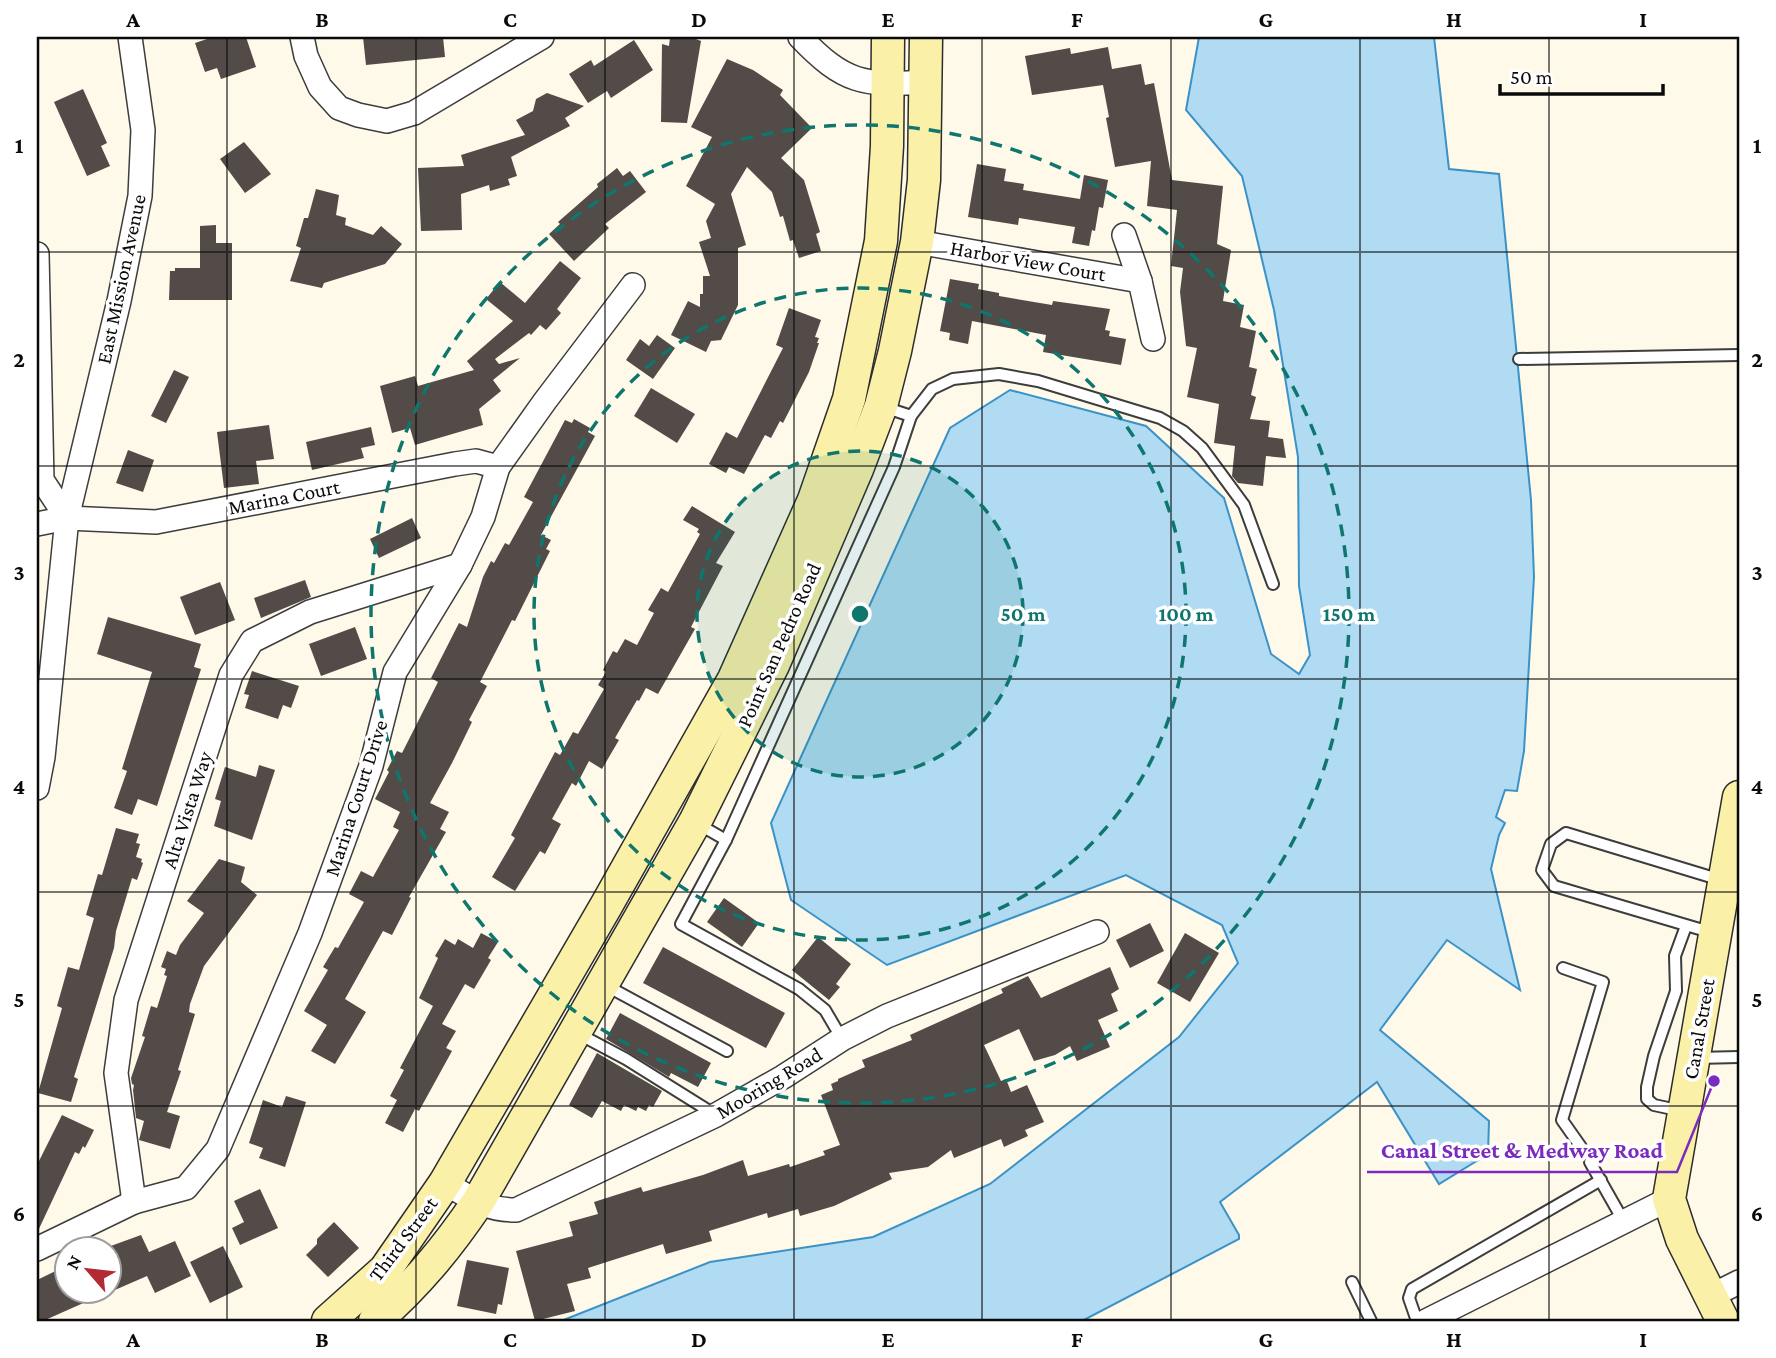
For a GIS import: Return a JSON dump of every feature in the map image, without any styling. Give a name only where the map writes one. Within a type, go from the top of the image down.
[{"type":"main road","name":"Point San Pedro Road","points":[[445,1183],[734,679],[814,500],[849,399],[881,241],[887,146],[888,37]]},
{"type":"main road","name":"Point San Pedro Road","points":[[478,1202],[695,822],[773,665],[857,469],[881,406],[917,242],[924,180],[926,37]]},
{"type":"main road","name":"Canal Street","points":[[1669,1199],[1693,1058],[1701,930],[1730,873],[1739,797]]},
{"type":"main road","name":"Third Street","points":[[328,1321],[385,1270],[445,1183]]},
{"type":"main road","points":[[1669,1199],[1682,1239],[1717,1309]]},
{"type":"main road","name":"Third Street","points":[[375,1321],[411,1290],[450,1243],[478,1202]]},
{"type":"street","name":"East Mission Avenue","points":[[37,788],[43,757],[67,518],[119,301],[140,196],[142,130],[130,37]]},
{"type":"street","points":[[302,37],[306,55],[320,87],[339,108],[358,116],[387,121],[424,107],[542,37]]},
{"type":"street","points":[[800,37],[837,71],[853,78],[887,84],[925,82]]},
{"type":"street","name":"Harbor View Court","points":[[1124,235],[1140,281],[1153,339]]},
{"type":"street","name":"Harbor View Court","points":[[917,242],[1140,281]]},
{"type":"street","points":[[37,254],[42,480],[67,518]]},
{"type":"street","name":"Marina Court Drive","points":[[37,1249],[134,1202],[186,1188],[218,1149],[310,933],[371,766],[395,672],[460,565],[483,517],[499,467],[633,285]]},
{"type":"street","name":"Marina Court","points":[[37,524],[67,518],[156,522],[454,464],[476,461],[499,467]]},
{"type":"street","name":"Alta Vista Way","points":[[134,1202],[116,1073],[126,1000],[231,675],[252,641],[310,612],[460,565]]},
{"type":"street","name":"Mooring Road","points":[[445,1183],[498,1210],[516,1210],[716,1115],[842,1039],[887,1016],[1097,932]]},
{"type":"street","points":[[1426,1321],[1669,1199]]},
{"type":"street","points":[[1717,1309],[1739,1282]]},
{"type":"lane","points":[[1519,359],[1739,355]]},
{"type":"lane","points":[[842,1039],[825,1010],[799,989],[681,924],[726,840],[894,467],[911,416],[932,389],[953,379],[999,374],[1038,381],[1160,418],[1184,431],[1202,448],[1244,505],[1273,584]]},
{"type":"lane","points":[[881,406],[911,416]]},
{"type":"lane","points":[[695,822],[726,840]]},
{"type":"lane","points":[[1684,1111],[1654,1105],[1647,1099],[1647,1087],[1665,1017],[1676,991],[1675,956],[1701,930],[1554,886],[1542,870],[1551,844],[1566,833],[1730,873]]},
{"type":"lane","points":[[1563,968],[1603,982],[1562,1120],[1581,1147]]},
{"type":"lane","points":[[602,984],[727,1051]]},
{"type":"lane","points":[[575,1032],[626,1059],[716,1115]]},
{"type":"lane","points":[[1693,1058],[1739,1057]]},
{"type":"lane","points":[[1590,1162],[1624,1222]]},
{"type":"lane","points":[[1417,1321],[1409,1298],[1412,1289],[1601,1180]]},
{"type":"lane","points":[[1352,1282],[1371,1321]]},
{"type":"water","points":[[1199,37],[1434,37],[1449,169],[1499,174],[1531,500],[1534,577],[1524,751],[1517,791],[1505,790],[1496,817],[1505,823],[1499,835],[1491,869],[1520,990],[1447,940],[1380,1030],[1489,1121],[1488,1154],[1439,1184],[1377,1082],[1220,1202],[1239,1239],[1082,1321],[561,1321],[710,1262],[873,1237],[990,1184],[1179,1037],[1238,963],[1222,925],[1126,875],[887,965],[791,900],[771,823],[950,428],[1010,390],[1146,426],[1224,498],[1271,654],[1299,674],[1310,655],[1299,586],[1298,457],[1274,310],[1242,176],[1186,110]]},
{"type":"building","points":[[213,37],[246,37],[256,67],[221,79],[217,68],[205,72],[195,43]]},
{"type":"building","points":[[363,37],[443,37],[445,57],[366,65]]},
{"type":"building","points":[[670,37],[696,37],[701,41],[687,123],[661,122],[662,44],[669,46]]},
{"type":"building","points":[[634,40],[653,70],[611,98],[607,91],[588,103],[569,74],[591,60],[594,66]]},
{"type":"building","points":[[1108,47],[1112,69],[1141,64],[1145,85],[1154,83],[1172,180],[1223,186],[1217,244],[1231,250],[1223,301],[1244,305],[1240,327],[1256,331],[1249,367],[1257,369],[1251,395],[1256,397],[1250,419],[1270,421],[1268,437],[1283,439],[1286,458],[1266,456],[1263,486],[1238,483],[1232,476],[1235,446],[1214,443],[1219,404],[1187,397],[1197,348],[1186,346],[1180,292],[1183,268],[1171,266],[1177,210],[1147,206],[1151,161],[1115,167],[1103,85],[1032,95],[1025,56],[1070,48],[1071,54]]},
{"type":"building","points":[[727,59],[753,70],[783,90],[780,95],[812,128],[781,158],[804,180],[820,232],[816,234],[821,251],[799,258],[772,192],[747,167],[731,194],[746,245],[738,248],[738,305],[721,340],[711,341],[706,352],[671,335],[688,301],[700,307],[703,276],[710,276],[699,242],[711,238],[706,221],[715,204],[686,186],[712,137],[691,127]]},
{"type":"building","points":[[83,89],[107,143],[101,146],[110,166],[87,176],[54,102]]},
{"type":"building","points":[[547,93],[584,106],[565,118],[570,126],[511,157],[517,176],[508,179],[510,185],[490,191],[489,185],[461,194],[462,230],[421,231],[418,168],[464,166],[461,155],[525,135],[516,120],[533,111],[536,99]]},
{"type":"building","points":[[244,142],[271,174],[245,193],[220,159]]},
{"type":"building","points":[[977,164],[1006,169],[1004,181],[1024,184],[1023,190],[1080,199],[1084,175],[1108,180],[1103,208],[1099,207],[1089,246],[1072,243],[1075,227],[1019,218],[1018,225],[968,217]]},
{"type":"building","points":[[617,168],[623,176],[630,171],[646,192],[605,224],[609,228],[574,261],[549,234],[560,224],[558,222],[598,187],[597,184]]},
{"type":"building","points":[[316,189],[339,195],[336,215],[346,218],[345,225],[373,235],[381,226],[402,244],[385,264],[324,283],[322,288],[290,281],[301,248],[296,246]]},
{"type":"building","points":[[216,225],[216,243],[232,243],[232,300],[169,300],[170,271],[175,271],[175,268],[200,268],[200,226]]},
{"type":"building","points":[[560,261],[581,278],[557,309],[561,313],[546,330],[540,325],[531,335],[529,333],[495,359],[499,364],[520,358],[493,380],[501,391],[479,409],[483,425],[415,445],[410,428],[392,433],[380,386],[415,376],[418,386],[474,370],[467,361],[513,321],[486,299],[500,282],[525,303]]},
{"type":"building","points":[[950,279],[979,284],[978,289],[999,293],[999,296],[1052,305],[1053,301],[1110,309],[1105,330],[1110,331],[1109,336],[1126,339],[1121,365],[1043,352],[1046,335],[972,321],[968,344],[949,340],[950,333],[940,331]]},
{"type":"building","points":[[789,308],[821,320],[815,337],[819,338],[819,343],[809,372],[783,423],[780,421],[771,438],[765,435],[744,474],[729,467],[726,473],[709,464],[726,432],[737,438],[783,348],[776,345]]},
{"type":"building","points":[[657,335],[675,348],[653,379],[626,360],[640,339],[649,346]]},
{"type":"building","points":[[174,370],[189,377],[166,423],[151,416]]},
{"type":"building","points":[[651,388],[695,414],[677,443],[634,416]]},
{"type":"building","points":[[574,419],[590,428],[588,432],[595,436],[541,535],[551,540],[546,549],[550,551],[515,621],[512,620],[480,682],[487,686],[469,720],[472,722],[430,803],[449,812],[440,829],[446,832],[409,897],[411,898],[392,935],[383,931],[345,999],[366,1012],[335,1064],[311,1051],[327,1025],[304,1011],[328,970],[323,967],[335,947],[338,948],[364,902],[349,894],[361,871],[373,877],[399,830],[393,827],[400,812],[375,799],[397,751],[402,753],[438,682],[431,678],[459,623],[467,627],[491,561],[494,563],[505,543],[509,545],[533,502],[524,497],[565,420],[572,423]]},
{"type":"building","points":[[269,425],[274,459],[256,461],[259,484],[224,488],[217,432]]},
{"type":"building","points":[[371,427],[375,445],[361,448],[364,458],[312,470],[306,442]]},
{"type":"building","points":[[128,450],[154,460],[143,492],[116,483]]},
{"type":"building","points":[[692,506],[735,532],[716,563],[723,566],[691,627],[695,629],[658,694],[646,688],[639,701],[637,700],[615,738],[619,740],[602,769],[589,761],[576,786],[572,783],[552,819],[561,824],[545,854],[540,851],[515,891],[492,877],[515,838],[511,835],[555,752],[560,755],[573,732],[578,734],[604,689],[598,685],[613,651],[617,653],[625,639],[637,645],[654,613],[648,610],[661,588],[668,592],[700,534],[697,532],[699,529],[683,520]]},
{"type":"building","points":[[412,518],[421,538],[379,558],[370,539]]},
{"type":"building","points":[[305,580],[311,597],[261,618],[254,598]]},
{"type":"building","points":[[220,582],[235,620],[195,635],[180,597]]},
{"type":"building","points":[[108,617],[201,644],[194,667],[201,669],[157,806],[138,799],[132,815],[114,808],[127,771],[122,769],[152,672],[97,654]]},
{"type":"building","points":[[355,627],[367,659],[321,676],[309,644]]},
{"type":"building","points":[[252,671],[299,686],[291,708],[283,705],[278,719],[245,708],[249,695],[244,694]]},
{"type":"building","points":[[259,765],[275,770],[252,840],[214,826],[221,801],[215,799],[225,767],[256,777]]},
{"type":"building","points":[[116,828],[139,834],[136,843],[140,844],[136,857],[142,859],[143,863],[137,880],[132,878],[116,931],[114,948],[74,1077],[78,1079],[71,1102],[38,1093],[62,1008],[57,1006],[68,967],[79,970],[94,918],[86,915]]},
{"type":"building","points":[[219,859],[245,867],[241,882],[257,895],[204,966],[190,1004],[189,1012],[195,1014],[178,1070],[181,1071],[167,1112],[180,1116],[170,1149],[139,1140],[144,1121],[136,1118],[134,1085],[131,1078],[145,1037],[142,1036],[151,1006],[157,1008],[167,976],[164,975],[166,969],[161,967],[167,951],[176,955],[180,945],[204,913],[187,901]]},
{"type":"building","points":[[724,898],[759,923],[742,947],[707,922]]},
{"type":"building","points":[[1150,923],[1164,951],[1130,968],[1116,940]]},
{"type":"building","points":[[481,933],[498,942],[488,958],[491,960],[474,989],[465,984],[442,1024],[456,1031],[446,1048],[452,1051],[419,1111],[415,1109],[403,1132],[385,1123],[397,1100],[390,1096],[404,1070],[400,1068],[433,1006],[419,998],[438,958],[435,956],[445,939],[455,945],[458,939],[473,948]]},
{"type":"building","points":[[1185,933],[1219,953],[1190,1002],[1157,983]]},
{"type":"building","points":[[818,937],[851,964],[836,984],[840,987],[829,1000],[792,970]]},
{"type":"building","points":[[663,947],[785,1013],[766,1048],[643,983]]},
{"type":"building","points":[[1110,967],[1119,989],[1111,994],[1118,1011],[1098,1020],[1110,1047],[1077,1061],[1070,1046],[1055,1055],[1034,1061],[1019,1029],[984,1045],[1001,1081],[1006,1079],[1011,1092],[1027,1085],[1044,1122],[1025,1130],[1028,1136],[1004,1147],[1001,1139],[954,1158],[951,1150],[928,1167],[889,1173],[892,1179],[834,1206],[800,1216],[798,1209],[768,1218],[767,1213],[709,1231],[712,1241],[666,1254],[663,1244],[588,1268],[591,1278],[567,1284],[575,1311],[535,1321],[516,1251],[573,1236],[569,1222],[598,1214],[594,1202],[641,1187],[643,1192],[743,1160],[748,1176],[789,1164],[790,1167],[825,1155],[823,1151],[840,1145],[821,1095],[833,1090],[831,1084],[838,1079],[865,1067],[862,1060],[912,1040],[910,1035],[1003,993],[1001,989],[1028,976],[1041,998]]},
{"type":"building","points":[[620,1013],[711,1063],[698,1087],[671,1073],[669,1077],[606,1039]]},
{"type":"building","points":[[597,1053],[662,1091],[653,1107],[649,1105],[646,1111],[638,1107],[636,1111],[624,1105],[621,1111],[602,1101],[592,1118],[569,1105]]},
{"type":"building","points":[[286,1096],[306,1102],[285,1167],[259,1158],[263,1148],[249,1143],[263,1100],[282,1107]]},
{"type":"building","points":[[62,1115],[94,1130],[85,1148],[83,1146],[79,1154],[75,1152],[37,1233],[37,1165]]},
{"type":"building","points":[[260,1189],[278,1228],[240,1245],[232,1228],[244,1222],[234,1201]]},
{"type":"building","points":[[334,1222],[359,1248],[328,1277],[306,1255]]},
{"type":"building","points":[[141,1235],[149,1252],[175,1241],[191,1276],[155,1293],[147,1276],[122,1287],[122,1242]]},
{"type":"building","points":[[223,1246],[243,1287],[210,1303],[190,1262]]},
{"type":"building","points":[[467,1260],[509,1268],[502,1305],[498,1304],[496,1314],[457,1306]]},
{"type":"building","points":[[52,1273],[52,1306],[77,1306],[43,1321],[37,1321],[37,1280]]},
{"type":"place","name":"Canal Street & Medway Road","points":[[1714,1081]]}]
